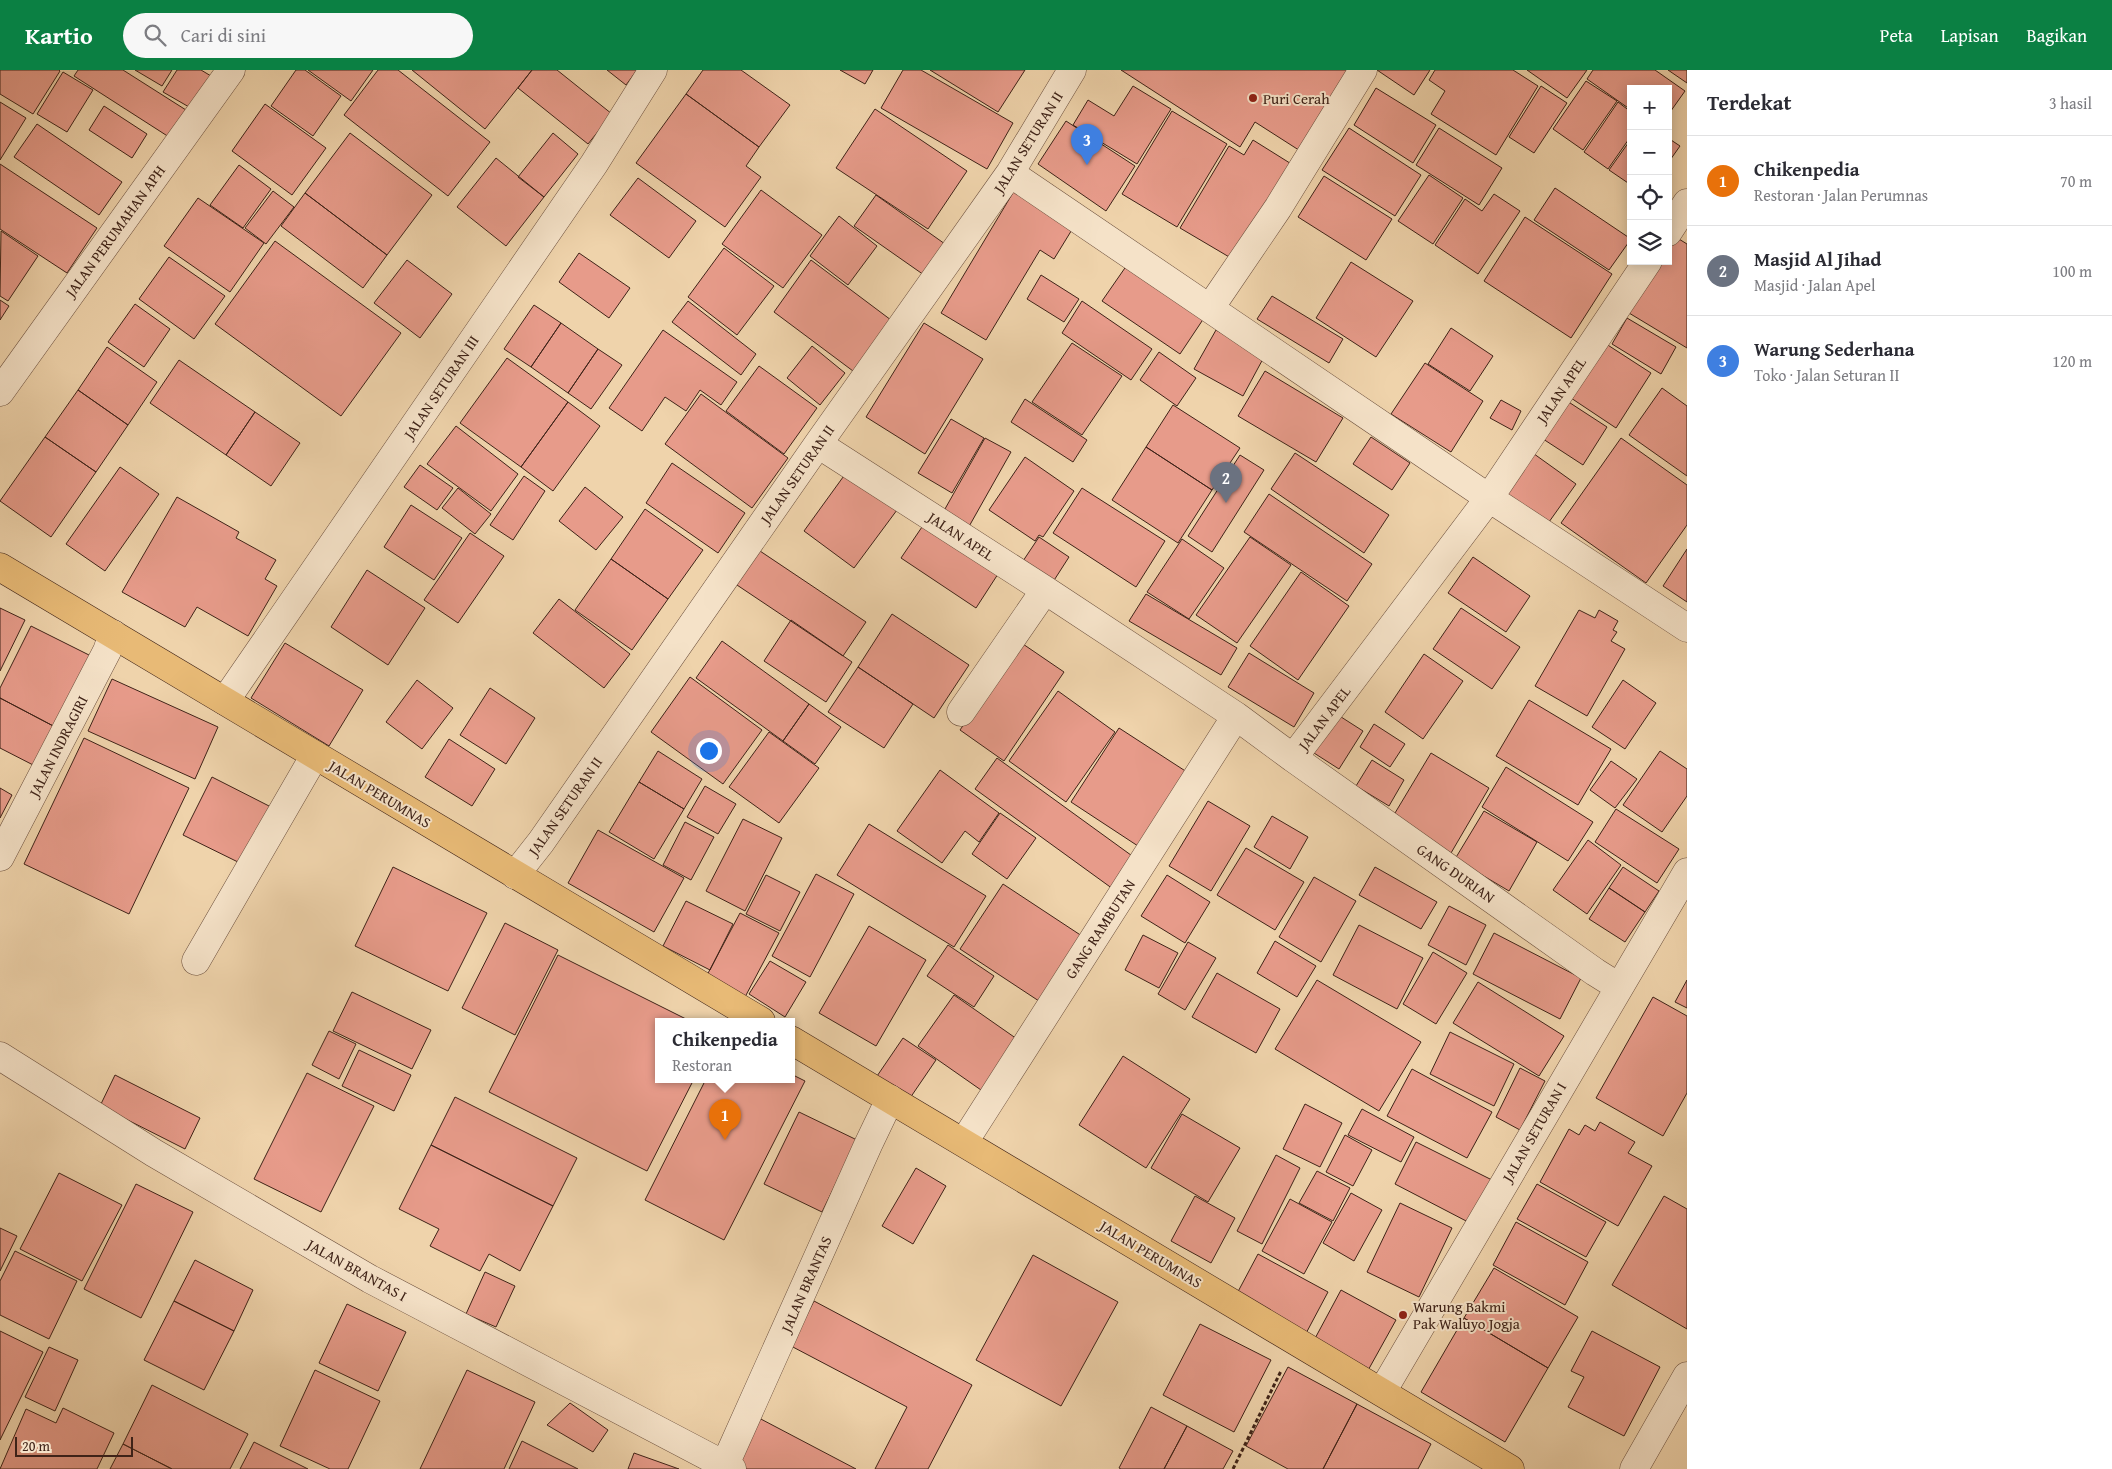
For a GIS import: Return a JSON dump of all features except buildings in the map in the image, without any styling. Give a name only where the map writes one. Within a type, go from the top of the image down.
[{"type":"main road","name":"JALAN PERUMNAS","points":[[0,567],[756,1018]]},
{"type":"main road","name":"JALAN PERUMNAS","points":[[795,1042],[1510,1469]]},
{"type":"street","name":"JALAN PERUMAHAN APH","points":[[0,392],[230,70]]},
{"type":"street","name":"JALAN SETURAN III","points":[[225,701],[594,164],[653,70]]},
{"type":"street","name":"JALAN SETURAN II","points":[[516,875],[1010,174],[1072,70]]},
{"type":"street","points":[[1210,308],[1278,208],[1363,70]]},
{"type":"street","points":[[1010,174],[1489,498],[1687,628]]},
{"type":"street","points":[[1672,226],[1686,205]]},
{"type":"street","name":"JALAN APEL","points":[[818,444],[1236,716],[1293,758],[1489,498],[1645,265]]},
{"type":"street","points":[[961,712],[1045,590]]},
{"type":"street","name":"JALAN INDRAGIRI","points":[[0,857],[107,651],[113,634]]},
{"type":"street","name":"GANG RAMBUTAN","points":[[964,1142],[1236,716]]},
{"type":"street","points":[[196,960],[315,755]]},
{"type":"street","name":"GANG DURIAN","points":[[1293,758],[1595,972],[1619,987]]},
{"type":"street","name":"JALAN SETURAN I","points":[[1382,1392],[1687,872]]},
{"type":"street","name":"JALAN BRANTAS I","points":[[0,1056],[154,1153],[370,1279],[727,1468]]},
{"type":"street","name":"JALAN BRANTAS","points":[[727,1468],[868,1145],[890,1099]]},
{"type":"street","points":[[1634,1469],[1687,1376]]},
{"type":"path","points":[[1233,1469],[1296,1341]]},
{"type":"place","name":"Puri Cerah","points":[[1253,98]]},
{"type":"place","name":"Warung Sederhana","points":[[1087,165]]},
{"type":"place","name":"Masjid Al Jihad","points":[[1226,503]]},
{"type":"place","name":"Chikenpedia","points":[[725,1140]]},
{"type":"place","name":"Warung Bakmi Pak Waluyo Jogja","points":[[1403,1315]]}]
